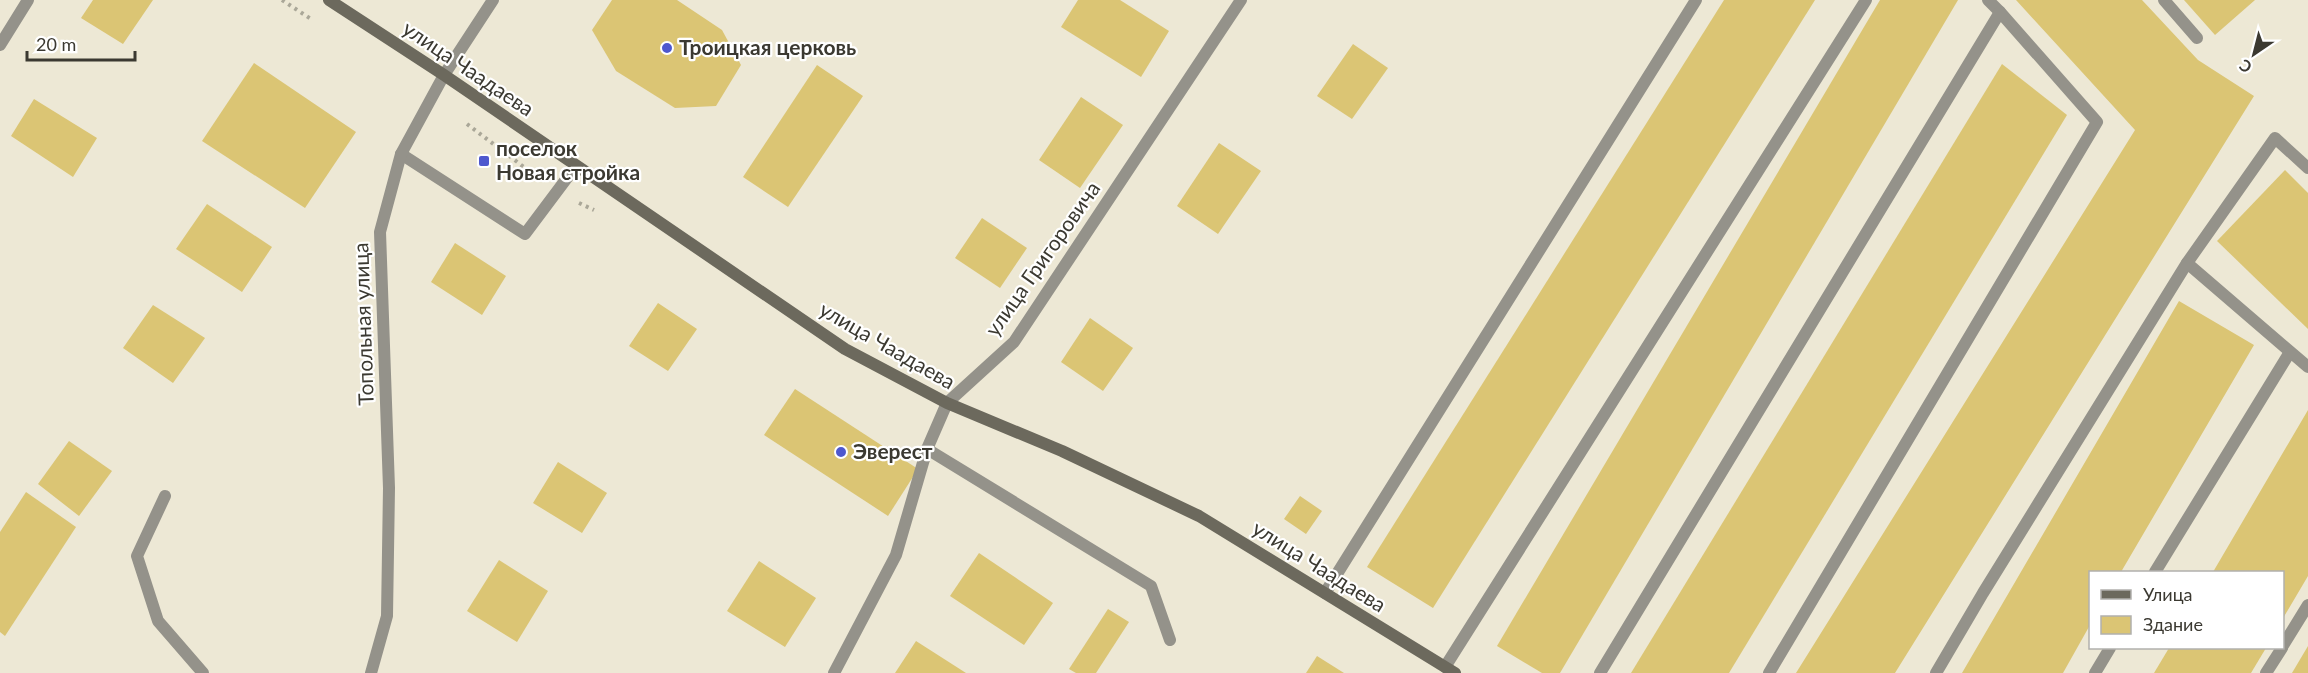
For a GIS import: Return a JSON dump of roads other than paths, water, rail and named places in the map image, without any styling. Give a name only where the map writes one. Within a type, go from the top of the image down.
[{"type":"street","points":[[0,45],[28,0]]},
{"type":"street","name":"улица Чаадаева","points":[[329,0],[444,75],[845,349],[947,403],[1062,451],[1199,516],[1450,670]]},
{"type":"street","name":"Топольная улица","points":[[371,673],[387,616],[389,488],[380,232],[401,154],[444,75],[493,0]]},
{"type":"street","name":"улица Григоровича","points":[[834,673],[896,555],[927,448],[947,403],[1014,342],[1241,0]]},
{"type":"street","points":[[1325,593],[1696,0]]},
{"type":"street","points":[[1450,670],[1866,0]]},
{"type":"street","points":[[1769,673],[2097,122],[1988,0]]},
{"type":"street","points":[[2164,0],[2197,38]]},
{"type":"street","points":[[1600,673],[2000,12]]},
{"type":"street","points":[[1936,673],[2187,263],[2275,138],[2308,168]]},
{"type":"street","points":[[401,154],[525,234],[576,166]]},
{"type":"street","points":[[2187,263],[2308,367]]},
{"type":"street","points":[[2156,571],[2290,352]]},
{"type":"street","points":[[927,448],[1151,586],[1170,640]]},
{"type":"street","points":[[165,496],[137,556],[158,621],[203,673]]},
{"type":"street","points":[[2284,644],[2308,605]]},
{"type":"street","points":[[2095,673],[2109,649]]},
{"type":"street","points":[[2266,673],[2281,649]]},
{"type":"place","name":"Троицкая церковь","points":[[667,48]]},
{"type":"place","name":"поселок Новая стройка","points":[[484,161]]},
{"type":"place","name":"Эверест","points":[[841,452]]}]
